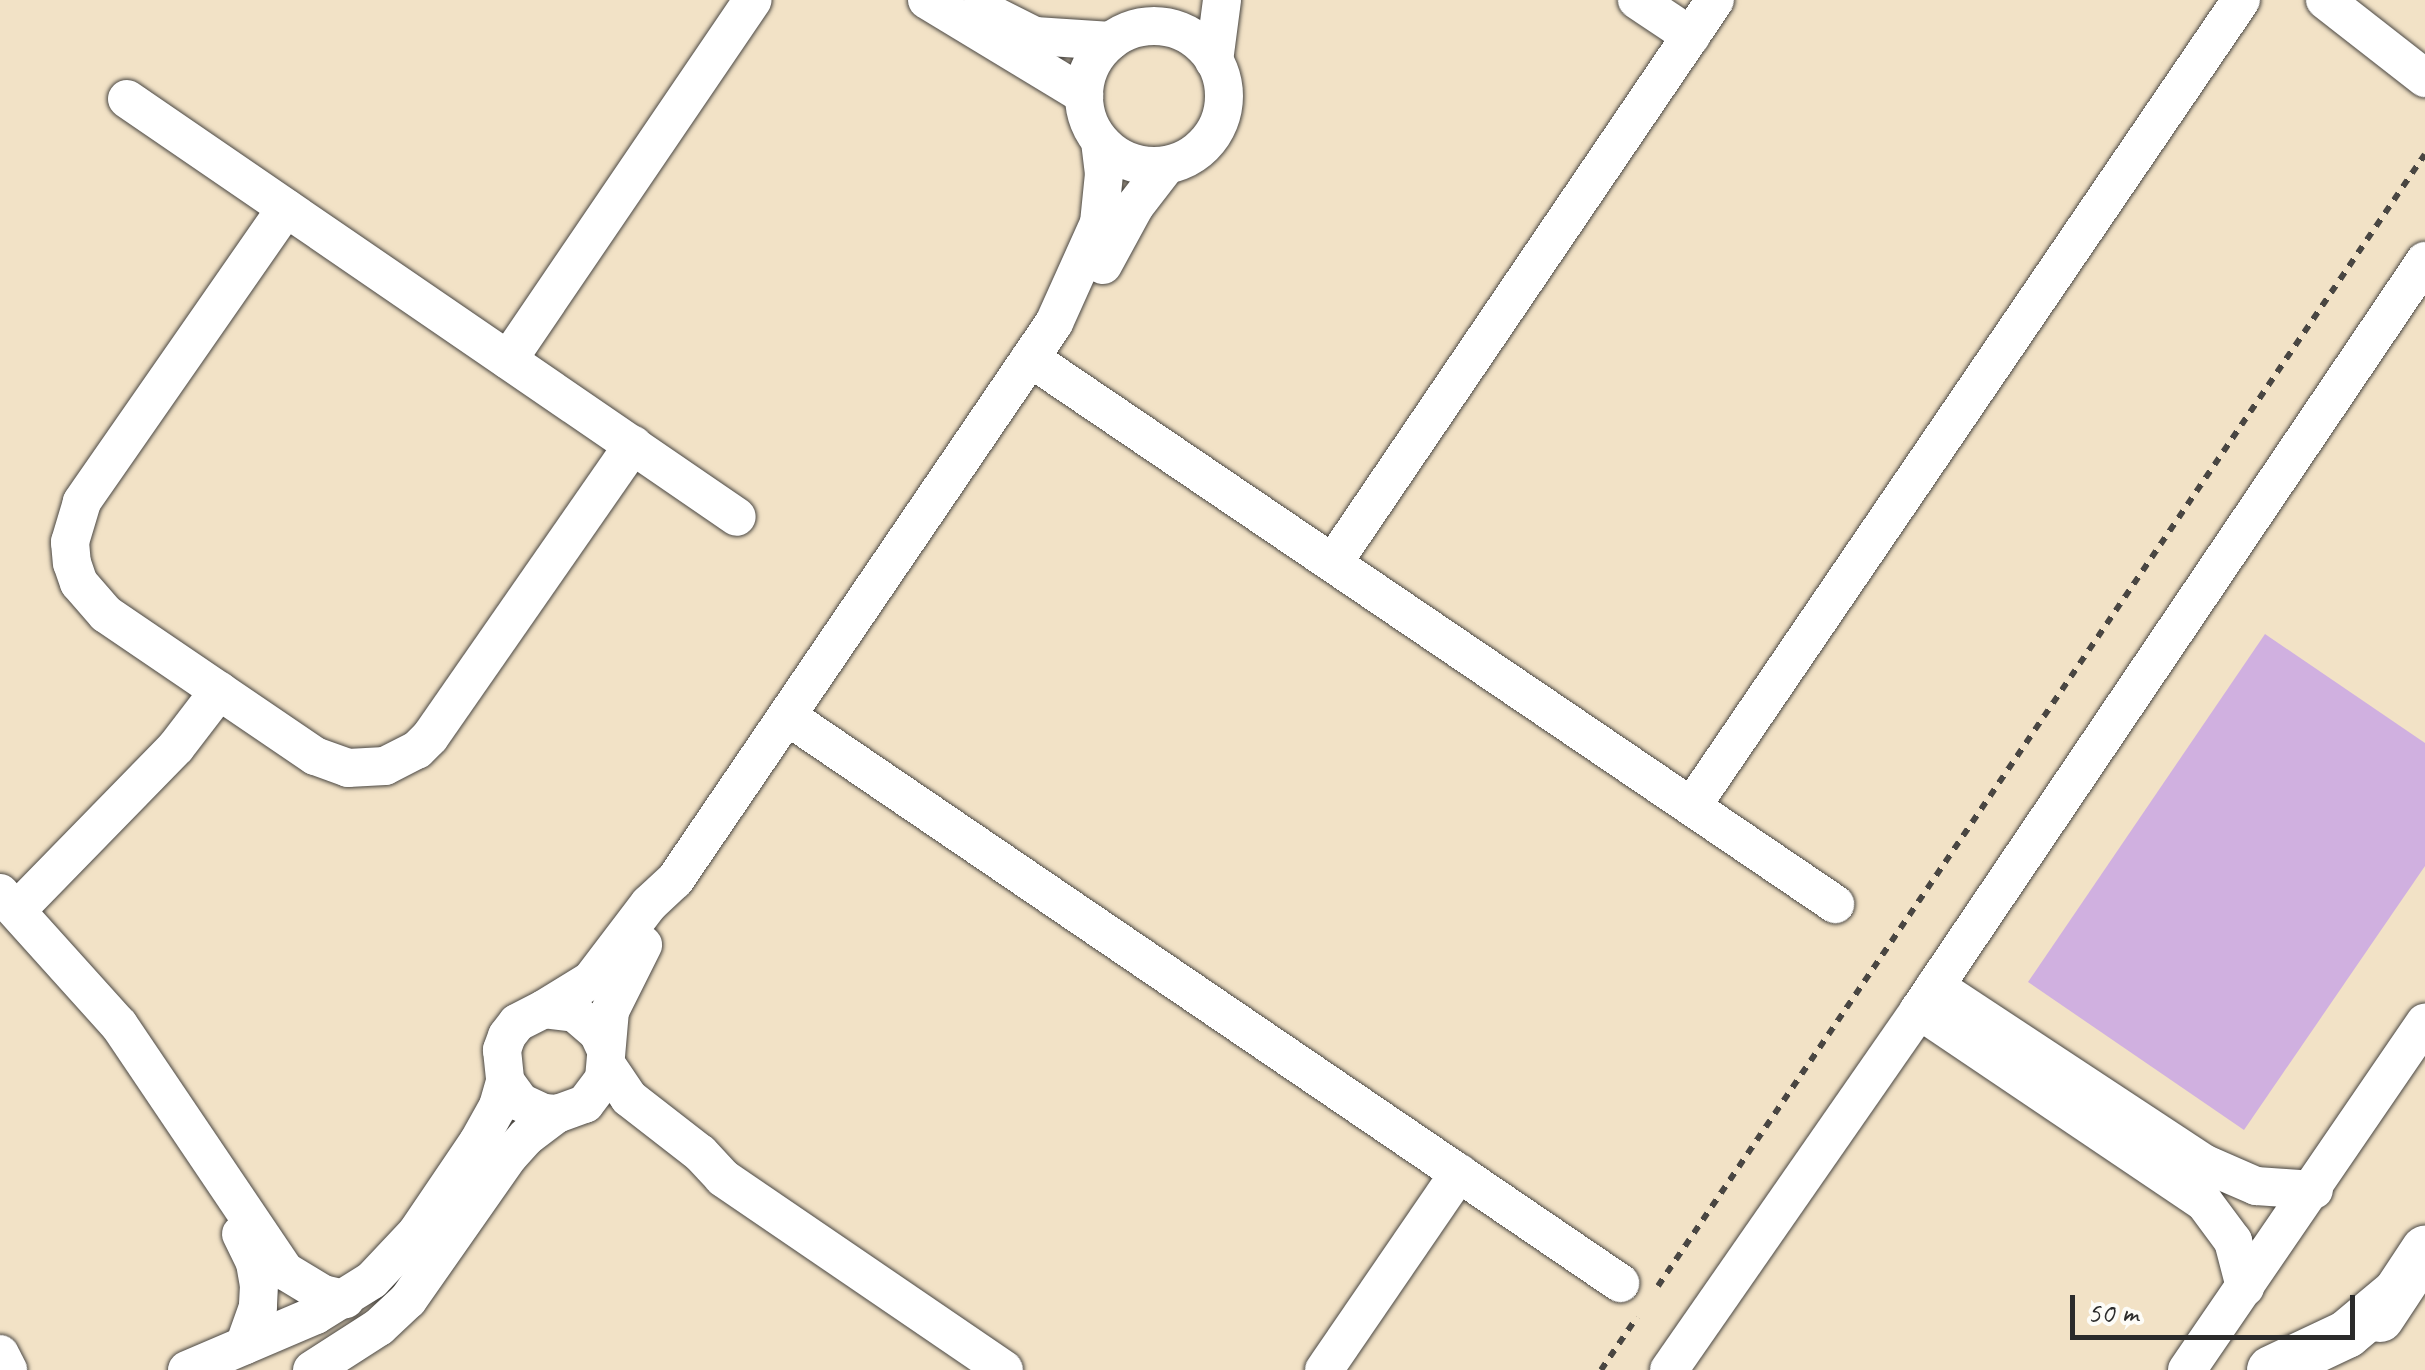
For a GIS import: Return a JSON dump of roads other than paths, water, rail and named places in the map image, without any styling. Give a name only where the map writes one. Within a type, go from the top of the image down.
[{"type":"main road","points":[[2345,1370],[2425,1250]]},
{"type":"main road","points":[[2270,1370],[2347,1334],[2396,1293]]},
{"type":"street","points":[[508,360],[754,0]]},
{"type":"street","points":[[1214,61],[1222,0]]},
{"type":"street","points":[[1637,0],[1690,36]]},
{"type":"street","points":[[1333,563],[1715,0]]},
{"type":"street","points":[[1692,806],[2242,0]]},
{"type":"street","points":[[2325,0],[2425,78]]},
{"type":"street","points":[[941,1],[1035,36],[1111,41]]},
{"type":"street","points":[[941,1],[1084,95]]},
{"type":"street","points":[[332,1364],[408,1300],[526,1137],[596,1092],[619,986],[658,921],[676,880],[1054,323],[1092,247],[1099,223],[1104,174],[1100,141],[1085,112],[1084,95],[1091,65],[1111,41],[1160,13],[1204,48],[1214,61],[1224,98],[1213,134],[1200,149],[1166,166],[1135,206],[1081,303],[1054,323]]},
{"type":"street","points":[[127,99],[737,517]]},
{"type":"street","points":[[1100,141],[1130,162],[1166,166]]},
{"type":"street","points":[[286,208],[82,502],[70,542],[79,583],[90,600],[219,691],[331,764],[367,768],[402,759],[430,738],[633,445]]},
{"type":"street","points":[[1669,1370],[1927,998],[2425,260]]},
{"type":"street","points":[[1030,358],[1836,904]]},
{"type":"street","points":[[219,691],[176,747],[9,901],[119,1026],[163,1085],[217,1172],[243,1203],[285,1271],[313,1289],[345,1299]]},
{"type":"street","points":[[787,716],[1639,1295]]},
{"type":"street","points":[[214,1361],[345,1299],[372,1280],[417,1232],[489,1124],[505,1081],[502,1050],[517,1024],[591,980],[650,904],[676,880]]},
{"type":"street","points":[[1927,998],[2203,1164],[2256,1186],[2314,1190]]},
{"type":"street","points":[[1927,998],[2204,1202],[2232,1241],[2245,1287]]},
{"type":"street","points":[[544,1010],[560,1009],[588,1022],[629,1098],[700,1154],[723,1178]]},
{"type":"street","points":[[2187,1370],[2425,1024]]},
{"type":"street","points":[[505,1081],[531,1109],[622,1124],[684,1161],[723,1178],[1004,1370]]},
{"type":"street","points":[[214,1361],[258,1307],[260,1285],[255,1263],[217,1172]]},
{"type":"street","points":[[1324,1370],[1459,1174]]}]
